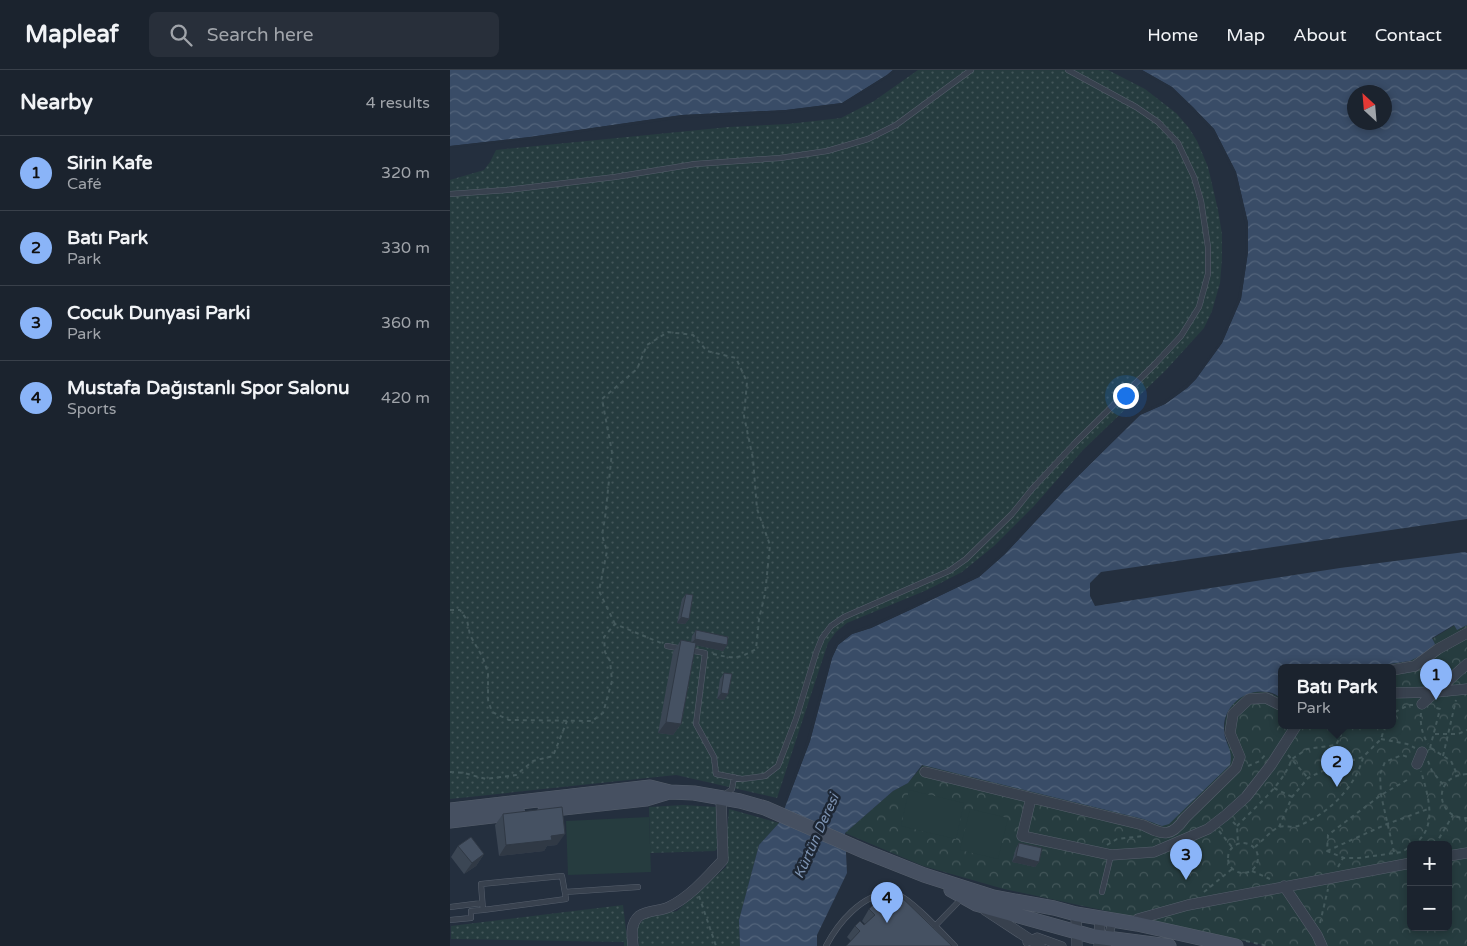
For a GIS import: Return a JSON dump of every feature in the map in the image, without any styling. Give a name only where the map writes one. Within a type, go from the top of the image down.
[{"type":"main road","points":[[450,810],[650,787],[670,792],[694,793],[740,801],[765,808],[924,875],[993,897],[1076,914],[1109,918],[1236,946]]},
{"type":"main road","points":[[450,821],[646,799],[670,792]]},
{"type":"main road","points":[[924,875],[970,900],[1076,939],[1169,946]]},
{"type":"street","points":[[1396,669],[1415,666],[1438,649],[1467,633]]},
{"type":"street","points":[[1422,704],[1467,664]]},
{"type":"street","points":[[1396,693],[1463,690]]},
{"type":"street","points":[[925,772],[1143,825],[1158,833],[1168,833],[1178,827],[1184,818],[1236,768],[1240,757],[1230,733],[1233,714],[1249,699],[1266,698],[1278,704]]},
{"type":"street","points":[[1031,798],[1022,836],[1106,854],[1154,852],[1208,830],[1226,815],[1246,797],[1271,766],[1294,729]]},
{"type":"street","points":[[1417,764],[1426,750]]},
{"type":"street","points":[[633,946],[632,929],[639,917],[654,910],[669,908],[696,888],[723,860],[721,798]]},
{"type":"street","points":[[1452,855],[1467,853]]},
{"type":"street","points":[[1137,924],[1138,919],[1188,905],[1407,864]]},
{"type":"street","points":[[1284,886],[1322,946]]},
{"type":"street","points":[[970,900],[1028,941],[1040,946]]},
{"type":"street","points":[[1076,914],[1076,939]]},
{"type":"street","points":[[1103,942],[1109,918]]},
{"type":"street","points":[[1028,941],[1036,937],[1062,946]]},
{"type":"lane","points":[[450,194],[507,190],[615,177],[695,164],[780,158],[827,151],[868,139],[896,125],[971,70]]},
{"type":"lane","points":[[667,646],[705,653],[696,724],[714,757],[716,774],[742,779],[765,776],[778,766],[796,719],[822,638],[831,626],[844,618],[949,571],[966,559],[1012,514],[1032,489],[1076,442],[1181,336],[1199,307],[1208,274],[1208,247],[1201,201],[1194,178],[1178,143],[1158,122],[1136,107],[1068,70]]},
{"type":"lane","points":[[721,798],[732,789],[734,777]]},
{"type":"lane","points":[[1102,892],[1106,854]]},
{"type":"lane","points":[[450,907],[483,910],[566,899],[562,876],[480,884],[483,910]]},
{"type":"lane","points":[[565,892],[638,887]]},
{"type":"lane","points":[[826,946],[848,916],[868,899],[882,894],[896,893],[914,905],[955,946]]},
{"type":"lane","points":[[935,926],[970,900]]},
{"type":"lane","points":[[471,908],[482,903]]},
{"type":"lane","points":[[450,920],[471,918],[471,908]]},
{"type":"path","points":[[667,646],[615,624],[599,591],[607,551],[602,535],[612,452],[602,399],[636,369],[647,345],[668,332],[693,335],[707,351],[736,358],[747,382],[744,416],[753,459],[757,509],[770,545],[765,594],[759,618],[756,649],[744,657],[728,657],[705,653]]},
{"type":"path","points":[[450,610],[460,610],[467,620],[470,635],[483,658],[488,673],[488,700],[492,712],[508,720],[592,722],[603,713],[612,681],[610,661],[605,652],[604,637],[615,624]]},
{"type":"path","points":[[1442,756],[1463,690]]},
{"type":"path","points":[[1396,711],[1409,705],[1422,704],[1440,709],[1435,734],[1426,750]]},
{"type":"path","points":[[1422,704],[1421,720],[1429,763],[1432,771],[1444,786]]},
{"type":"path","points":[[450,772],[464,773],[486,779],[516,775],[533,761],[553,756],[567,721]]},
{"type":"path","points":[[1237,826],[1274,788],[1292,759],[1307,749],[1336,745],[1342,729]]},
{"type":"path","points":[[1255,847],[1278,827],[1292,797],[1308,778],[1331,767],[1363,757],[1377,745],[1384,729]]},
{"type":"path","points":[[1435,734],[1458,734],[1467,730]]},
{"type":"path","points":[[1381,739],[1407,744],[1442,756],[1451,761],[1457,774]]},
{"type":"path","points":[[1236,768],[1243,768],[1260,761],[1276,742],[1308,778]]},
{"type":"path","points":[[1394,852],[1381,795],[1380,774],[1385,762],[1402,755],[1408,756],[1417,764],[1421,771],[1427,794],[1430,817],[1426,831],[1416,841]]},
{"type":"path","points":[[1278,827],[1296,827],[1323,813],[1349,787],[1361,766],[1363,757]]},
{"type":"path","points":[[1467,774],[1457,774],[1449,779],[1444,786],[1442,794],[1446,810],[1453,815],[1466,818],[1467,825]]},
{"type":"path","points":[[1327,851],[1328,836],[1381,795],[1407,780]]},
{"type":"path","points":[[1274,788],[1292,797]]},
{"type":"path","points":[[1327,851],[1387,824],[1429,808]]},
{"type":"path","points":[[1226,815],[1237,826],[1238,843]]},
{"type":"path","points":[[1437,841],[1453,815]]},
{"type":"path","points":[[1106,854],[1108,844],[1117,840],[1146,835],[1147,827]]},
{"type":"path","points":[[1247,842],[1255,847],[1259,860],[1257,866],[1252,871],[1242,873],[1232,869],[1228,858],[1232,847],[1238,843],[1247,842]]},
{"type":"path","points":[[1327,851],[1344,858],[1359,858],[1402,852],[1407,848]]},
{"type":"path","points":[[1317,936],[1331,877],[1344,858]]},
{"type":"path","points":[[1203,893],[1232,869]]},
{"type":"path","points":[[1252,871],[1284,886]]},
{"type":"path","points":[[696,888],[716,946]]},
{"type":"green space","points":[[918,70],[1108,70],[1145,89],[1176,113],[1197,141],[1208,167],[1222,234],[1220,283],[1212,311],[1204,328],[1166,370],[1083,450],[1034,506],[994,546],[962,572],[927,590],[847,623],[836,632],[828,643],[777,798],[676,775],[450,799],[450,180],[484,170],[496,150],[841,118],[874,101]]},
{"type":"green space","points":[[1455,625],[1457,630],[1467,625],[1467,946],[1268,946],[1004,889],[923,866],[845,833],[893,791],[908,783],[923,765],[1144,819],[1162,826],[1228,743],[1225,735],[1226,718],[1229,710],[1239,698],[1255,692],[1266,692],[1278,696],[1278,729],[1396,729],[1396,664],[1389,664],[1410,661],[1435,644],[1432,639]]},
{"type":"green space","points":[[909,790],[964,803],[956,839],[901,826]]},
{"type":"green space","points":[[683,805],[717,807],[720,846],[715,851],[650,853],[649,807]]},
{"type":"green space","points":[[729,809],[779,823],[759,845],[739,920],[740,946],[639,946],[637,927],[646,917],[677,911],[726,867]]},
{"type":"green space","points":[[970,809],[1008,818],[998,859],[960,850]]},
{"type":"green space","points":[[649,817],[651,872],[568,875],[566,821]]},
{"type":"green space","points":[[623,905],[628,946],[624,946],[624,942],[451,939],[451,926]]},
{"type":"water","points":[[450,70],[893,70],[842,103],[786,110],[682,115],[530,137],[450,146]]},
{"type":"water","name":"Kürtün Deresi","points":[[1142,70],[1467,70],[1467,519],[1101,572],[1090,583],[1090,596],[1095,606],[1340,568],[1465,552],[1467,553],[1467,625],[1457,630],[1454,625],[1432,638],[1435,644],[1424,654],[1410,661],[1389,664],[1278,664],[1278,696],[1259,691],[1251,693],[1237,700],[1228,712],[1225,719],[1224,733],[1231,754],[1230,765],[1169,824],[1162,826],[1143,819],[922,765],[908,783],[893,791],[845,833],[847,873],[817,935],[817,946],[740,946],[739,920],[759,845],[779,823],[810,741],[832,658],[838,645],[852,634],[871,628],[979,577],[1005,554],[1073,481],[1140,415],[1165,404],[1187,388],[1196,379],[1222,343],[1241,299],[1248,252],[1248,223],[1236,172],[1214,129],[1172,87]]},
{"type":"pier","points":[[893,70],[895,71],[888,77],[842,105],[786,112],[682,118],[450,148],[450,146],[530,137],[682,115],[786,110],[842,103]]},
{"type":"pier","points":[[1139,70],[1172,87],[1214,129],[1236,172],[1248,223],[1248,252],[1241,299],[1222,343],[1196,379],[1187,388],[1165,404],[1140,415],[1073,481],[1005,554],[979,577],[871,628],[852,634],[838,645],[832,658],[810,741],[787,801],[785,800],[807,740],[830,657],[836,643],[851,632],[911,607],[977,575],[1004,552],[1071,479],[1138,413],[1163,402],[1194,378],[1220,342],[1238,298],[1246,252],[1245,224],[1234,173],[1212,131],[1192,109],[1171,89]]},
{"type":"building","points":[[686,594],[693,595],[689,619],[681,617]]},
{"type":"building","points":[[696,630],[728,637],[727,645],[695,639]]},
{"type":"building","points":[[681,640],[696,643],[681,724],[666,722]]},
{"type":"building","points":[[724,673],[732,674],[728,694],[721,693]]},
{"type":"building","points":[[562,807],[565,834],[551,836],[552,840],[506,845],[503,814]]},
{"type":"building","points":[[471,837],[484,854],[472,863],[458,846]]},
{"type":"building","points":[[1019,843],[1042,848],[1039,862],[1016,856]]},
{"type":"building","points":[[895,891],[952,946],[846,946],[860,931],[855,926],[860,921],[864,925],[875,915],[869,909],[878,900],[882,904]]},
{"type":"place","name":"Sirin Kafe","points":[[1436,700]]},
{"type":"place","name":"Batı Park","points":[[1337,787]]},
{"type":"place","name":"Cocuk Dunyasi Parki","points":[[1186,880]]},
{"type":"place","name":"Mustafa Dağıstanlı Spor Salonu","points":[[887,923]]}]
